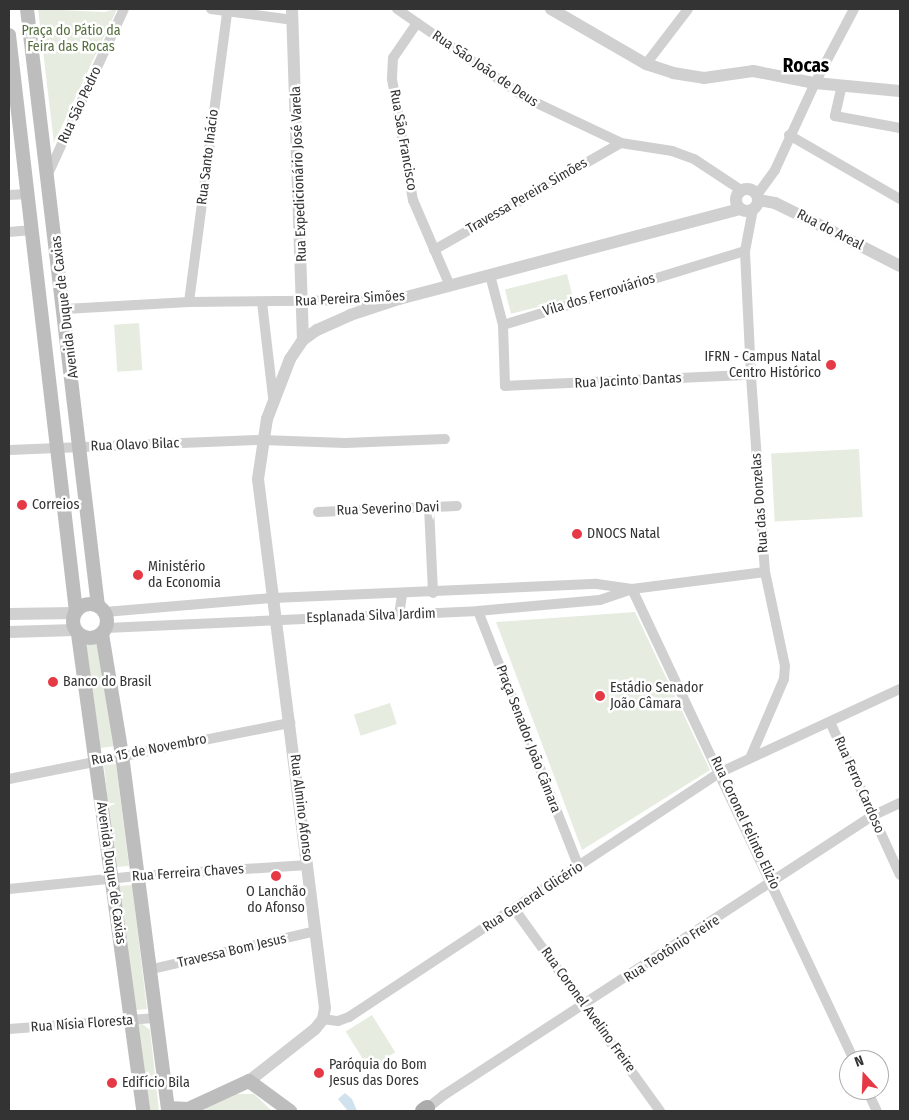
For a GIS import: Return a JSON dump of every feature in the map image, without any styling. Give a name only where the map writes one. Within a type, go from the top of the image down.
[{"type":"main road","name":"Avenida Duque de Caxias","points":[[27,9],[65,309],[89,520],[102,609]]},
{"type":"main road","name":"Avenida Duque de Caxias","points":[[9,35],[75,612]]},
{"type":"main road","points":[[66,522],[89,520]]},
{"type":"main road","points":[[86,604],[102,609],[104,631],[90,639],[77,632],[75,612],[86,604]]},
{"type":"main road","name":"Avenida Duque de Caxias","points":[[104,631],[122,755],[154,1018],[171,1110]]},
{"type":"main road","name":"Avenida Duque de Caxias","points":[[77,632],[143,1111]]},
{"type":"main road","points":[[171,1110],[188,1109],[249,1081],[290,1111]]},
{"type":"street","name":"Rua São Pedro","points":[[48,174],[124,9]]},
{"type":"street","points":[[211,9],[227,12],[292,14]]},
{"type":"street","name":"Rua São João de Deus","points":[[397,9],[526,98],[621,143],[672,151],[694,159],[747,202]]},
{"type":"street","points":[[551,9],[646,64],[690,77],[704,78],[752,71],[815,83],[900,90]]},
{"type":"street","points":[[646,64],[688,9]]},
{"type":"street","points":[[747,202],[772,175],[789,135],[854,9]]},
{"type":"street","name":"Rua Santo Inácio","points":[[189,302],[227,12]]},
{"type":"street","name":"Rua Expedicionário José Varela","points":[[292,14],[304,340]]},
{"type":"street","name":"Rua São Francisco","points":[[417,23],[393,58],[392,79],[413,200],[450,286]]},
{"type":"street","points":[[842,85],[835,116],[900,128]]},
{"type":"street","points":[[789,135],[900,200]]},
{"type":"street","name":"Travessa Pereira Simões","points":[[434,250],[621,143]]},
{"type":"street","points":[[9,195],[28,194]]},
{"type":"street","name":"Rua Pereira Simões","points":[[65,309],[189,302],[304,302],[400,299],[714,214],[747,202]]},
{"type":"street","name":"Rua das Donzelas","points":[[747,202],[745,246],[751,375],[765,572],[785,666],[784,679],[751,756]]},
{"type":"street","name":"Rua do Areal","points":[[747,202],[775,203],[900,266]]},
{"type":"street","points":[[9,232],[32,230]]},
{"type":"street","name":"Vila dos Ferroviários","points":[[503,325],[745,246]]},
{"type":"street","points":[[490,275],[503,325]]},
{"type":"street","points":[[304,340],[332,322],[400,299]]},
{"type":"street","points":[[262,302],[272,397]]},
{"type":"street","name":"Rua Jacinto Dantas","points":[[503,325],[505,386],[751,375]]},
{"type":"street","name":"Rua Almino Afonso","points":[[304,340],[290,359],[272,397],[262,440],[258,479],[316,931],[325,1008],[323,1019]]},
{"type":"street","points":[[262,440],[346,443],[446,439]]},
{"type":"street","name":"Rua Olavo Bilac","points":[[9,450],[262,440]]},
{"type":"street","name":"Rua Severino Davi","points":[[318,512],[457,506]]},
{"type":"street","points":[[428,507],[433,594]]},
{"type":"street","name":"Esplanada Silva Jardim","points":[[104,631],[275,619],[399,616],[478,611],[600,600],[632,589],[765,572]]},
{"type":"street","name":"Esplanada Silva Jardim","points":[[102,609],[273,598],[433,594],[597,584],[632,589]]},
{"type":"street","name":"Rua Coronel Felinto Elizio","points":[[632,589],[721,772],[849,1050]]},
{"type":"street","points":[[399,616],[402,594]]},
{"type":"street","name":"Praça Senador João Câmara","points":[[478,611],[579,868]]},
{"type":"street","points":[[9,614],[75,612]]},
{"type":"street","points":[[9,632],[77,632]]},
{"type":"street","name":"Rua General Glicério","points":[[323,1019],[338,1021],[349,1017],[579,868],[721,772],[751,756],[900,689]]},
{"type":"street","name":"Rua Ferro Cardoso","points":[[830,722],[900,875]]},
{"type":"street","name":"Rua 15 de Novembro","points":[[9,779],[96,760],[290,723]]},
{"type":"street","name":"Rua Teotônio Freire","points":[[428,1110],[444,1095],[773,883],[872,816],[900,803]]},
{"type":"street","name":"Rua Ferreira Chaves","points":[[9,890],[137,876],[308,865]]},
{"type":"street","name":"Rua Coronel Avelino Freire","points":[[514,910],[585,1005],[660,1111]]},
{"type":"street","name":"Travessa Bom Jesus","points":[[148,970],[316,931]]},
{"type":"street","name":"Rua Nísia Floresta","points":[[9,1028],[154,1018]]},
{"type":"street","points":[[249,1081],[315,1029],[323,1019]]},
{"type":"green space","name":"Praça do Pátio da Feira das Rocas","points":[[38,9],[104,12],[117,9],[54,143]]},
{"type":"green space","points":[[567,274],[573,298],[511,314],[505,289]]},
{"type":"green space","points":[[139,323],[142,370],[117,372],[114,325]]},
{"type":"green space","points":[[859,449],[863,517],[775,522],[771,454]]},
{"type":"green space","name":"Estádio Senador João Câmara","points":[[635,612],[710,770],[582,850],[496,622]]},
{"type":"green space","points":[[101,643],[115,746],[101,748],[86,645]]},
{"type":"green space","points":[[390,703],[397,724],[361,736],[354,715]]},
{"type":"green space","points":[[116,764],[129,866],[115,867],[104,765]]},
{"type":"green space","points":[[132,885],[147,1009],[135,1010],[118,886]]},
{"type":"green space","points":[[372,1015],[395,1052],[369,1069],[346,1031]]},
{"type":"green space","points":[[141,1023],[150,1030],[159,1111],[149,1111],[136,1025]]},
{"type":"green space","points":[[235,1094],[254,1094],[272,1111],[194,1111]]},
{"type":"water","points":[[345,1093],[352,1099],[357,1111],[348,1111],[338,1099]]},
{"type":"place","name":"IFRN - Campus Natal Centro Histórico","points":[[831,365]]},
{"type":"place","name":"Correios","points":[[22,505]]},
{"type":"place","name":"DNOCS Natal","points":[[577,534]]},
{"type":"place","name":"Ministério da Economia","points":[[138,575]]},
{"type":"place","name":"Banco do Brasil","points":[[53,682]]},
{"type":"place","name":"Estádio Senador João Câmara","points":[[600,696]]},
{"type":"place","name":"O Lanchão do Afonso","points":[[276,876]]},
{"type":"place","name":"Paróquia do Bom Jesus das Dores","points":[[319,1073]]},
{"type":"place","name":"Edifício Bila","points":[[112,1083]]},
{"type":"district","name":"Rocas","points":[[806,66]]}]
